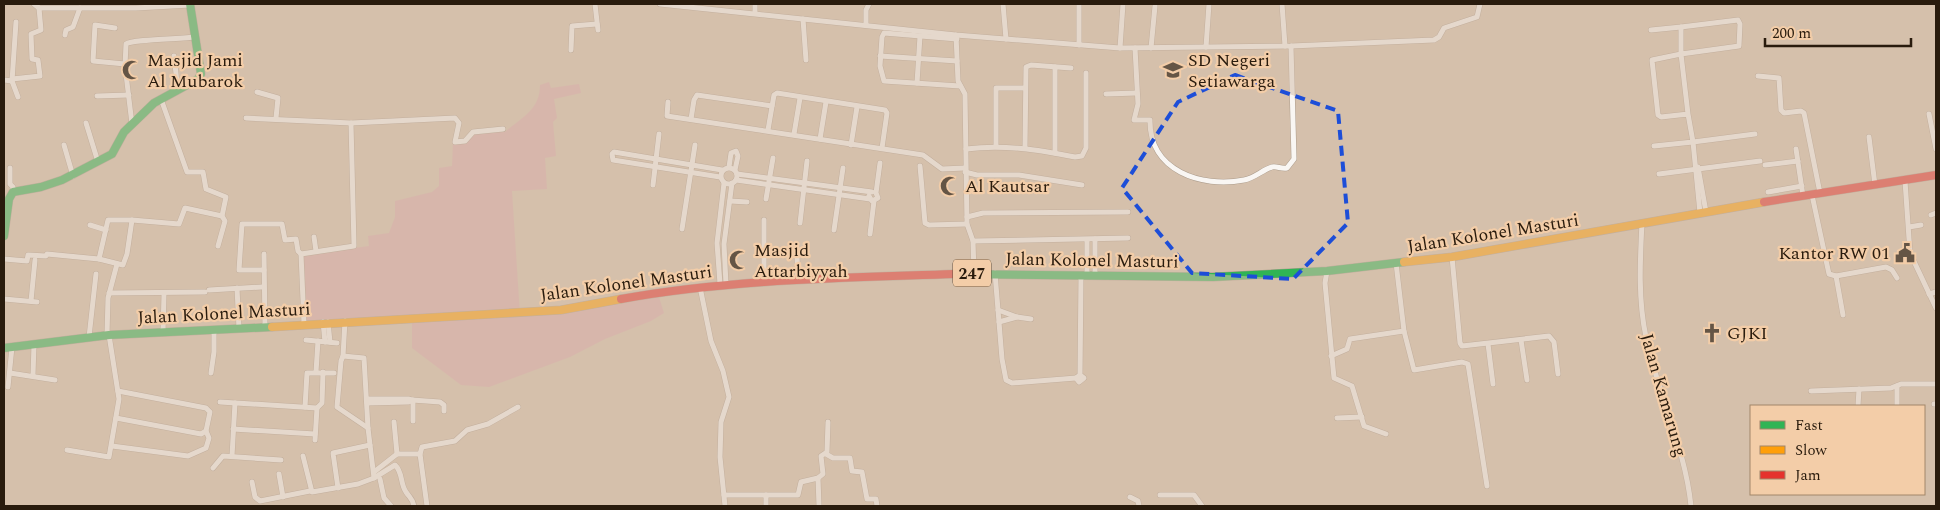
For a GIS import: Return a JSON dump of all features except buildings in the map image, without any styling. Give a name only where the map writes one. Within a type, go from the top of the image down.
[{"type":"main road","points":[[4,236],[9,199],[13,192],[41,187],[73,176],[98,163],[116,151],[124,132],[161,99],[200,77],[190,4]]},
{"type":"main road","name":"Jalan Kolonel Masturi","points":[[8,347],[108,335],[265,328],[345,321],[451,318],[562,310],[630,296],[723,284],[974,273],[1225,277],[1327,271],[1452,257],[1800,196],[1936,175]]},
{"type":"street","points":[[34,4],[39,8],[190,4]]},
{"type":"street","points":[[571,50],[572,26],[597,28],[595,4]]},
{"type":"street","points":[[660,4],[866,24],[956,37]]},
{"type":"street","points":[[755,4],[755,13]]},
{"type":"street","points":[[866,24],[866,10],[869,4]]},
{"type":"street","points":[[1004,4],[1006,39]]},
{"type":"street","points":[[1079,4],[1080,45]]},
{"type":"street","points":[[1120,48],[1123,4]]},
{"type":"street","points":[[1206,47],[1209,4]]},
{"type":"street","points":[[1136,48],[1138,104],[1134,120],[1150,120],[1157,152],[1176,171],[1190,178],[1242,180],[1274,166],[1283,169],[1292,164],[1294,159],[1294,111],[1282,4]]},
{"type":"street","points":[[960,86],[884,81],[881,76],[880,56],[884,33],[1006,39],[1120,48],[1288,46],[1436,39],[1444,28],[1477,17],[1480,4]]},
{"type":"street","points":[[1151,48],[1155,6]]},
{"type":"street","points":[[4,80],[40,76],[38,60],[32,59],[31,34],[41,30],[39,8]]},
{"type":"street","points":[[65,36],[66,30],[73,27],[80,8]]},
{"type":"street","points":[[803,19],[806,60]]},
{"type":"street","points":[[1651,30],[1736,20],[1740,24],[1738,47],[1657,58],[1652,62],[1659,116],[1688,114]]},
{"type":"street","points":[[16,22],[12,80],[18,98]]},
{"type":"street","points":[[115,28],[95,25],[93,61],[125,64]]},
{"type":"street","points":[[1681,27],[1681,54],[1688,114],[1703,213]]},
{"type":"street","points":[[917,83],[920,36]]},
{"type":"street","points":[[132,124],[125,64],[125,47],[129,41],[195,37]]},
{"type":"street","points":[[956,37],[958,82],[965,94],[967,224],[973,241],[974,273]]},
{"type":"street","points":[[174,56],[178,91]]},
{"type":"street","points":[[880,56],[957,61]]},
{"type":"street","points":[[1025,147],[1025,88],[1028,66],[1071,68]]},
{"type":"street","points":[[1055,67],[1055,153]]},
{"type":"street","points":[[966,149],[996,146],[1025,147],[1075,157],[1082,156],[1085,151],[1086,73]]},
{"type":"street","points":[[1758,76],[1780,78],[1781,110],[1784,113],[1802,111],[1804,113],[1829,274],[1836,276],[1886,267],[1892,270],[1897,278]]},
{"type":"street","points":[[996,146],[996,88],[1025,88]]},
{"type":"street","points":[[257,92],[277,97],[276,118]]},
{"type":"street","points":[[768,130],[774,95],[777,93],[886,111],[882,148]]},
{"type":"street","points":[[1106,94],[1137,93]]},
{"type":"street","points":[[97,96],[128,95]]},
{"type":"street","points":[[691,119],[694,97],[697,95],[772,106]]},
{"type":"street","points":[[794,134],[800,98]]},
{"type":"street","points":[[161,99],[187,172],[203,172],[206,189],[226,197],[222,216],[225,221],[218,246]]},
{"type":"street","points":[[668,102],[668,116],[794,134],[852,145],[923,154],[942,169],[965,170],[977,175],[1013,174],[1082,185]]},
{"type":"street","points":[[820,139],[826,102]]},
{"type":"street","points":[[852,145],[857,107]]},
{"type":"street","points":[[1929,114],[1936,149]]},
{"type":"street","points":[[246,118],[351,123],[455,118],[459,124],[455,142],[465,141],[473,132],[503,129]]},
{"type":"street","points":[[301,254],[354,246],[351,123]]},
{"type":"street","points":[[86,124],[98,163]]},
{"type":"street","points":[[654,185],[659,134]]},
{"type":"street","points":[[1654,146],[1755,134]]},
{"type":"street","points":[[1869,137],[1875,185]]},
{"type":"street","points":[[64,145],[73,176]]},
{"type":"street","points":[[682,229],[695,145]]},
{"type":"street","points":[[1796,148],[1800,196]]},
{"type":"street","points":[[723,284],[725,268],[724,244],[730,201],[735,177],[738,156],[736,151],[731,153],[729,167],[735,177]]},
{"type":"street","points":[[723,284],[719,269],[717,243],[724,183],[720,177],[613,160],[611,157],[614,152],[722,170],[729,167]]},
{"type":"street","points":[[766,199],[766,181],[773,158]]},
{"type":"street","points":[[800,223],[801,189],[807,161]]},
{"type":"street","points":[[1659,174],[1760,161]]},
{"type":"street","points":[[1765,165],[1798,161]]},
{"type":"street","points":[[870,234],[872,200],[880,163]]},
{"type":"street","points":[[920,166],[925,224],[929,226],[967,224]]},
{"type":"street","points":[[10,168],[10,184],[13,187],[13,192]]},
{"type":"street","points":[[834,230],[836,194],[843,168]]},
{"type":"street","points":[[720,177],[722,170]]},
{"type":"street","points":[[724,183],[735,177],[874,192]]},
{"type":"street","points":[[766,181],[801,189],[872,200]]},
{"type":"street","points":[[1905,181],[1911,255],[1936,308]]},
{"type":"street","points":[[1768,192],[1799,187]]},
{"type":"street","points":[[730,201],[747,202]]},
{"type":"street","points":[[99,260],[108,220],[181,224],[183,209],[185,208],[222,216]]},
{"type":"street","points":[[967,217],[983,213],[1128,212]]},
{"type":"street","points":[[720,217],[728,218]]},
{"type":"street","points":[[4,259],[27,261],[28,255],[46,256],[46,254],[117,264],[125,263],[132,220]]},
{"type":"street","points":[[764,220],[764,282]]},
{"type":"street","name":"Jalan Kamarung","points":[[1642,223],[1640,295],[1645,336],[1684,461],[1691,506]]},
{"type":"street","points":[[264,270],[239,270],[242,224],[282,224],[285,240],[296,240],[298,251],[301,254],[304,324]]},
{"type":"street","points":[[90,225],[106,230]]},
{"type":"street","points":[[1909,227],[1921,225]]},
{"type":"street","points":[[314,237],[316,251]]},
{"type":"street","points":[[973,241],[1128,238]]},
{"type":"street","points":[[1088,275],[1095,260],[1095,239]]},
{"type":"street","points":[[995,274],[998,322],[1005,379],[1008,382],[1078,377],[1088,275],[1087,240]]},
{"type":"street","points":[[264,254],[265,328]]},
{"type":"street","points":[[797,256],[798,281]]},
{"type":"street","points":[[1452,257],[1460,343],[1464,347],[1551,337],[1554,342],[1558,374]]},
{"type":"street","points":[[4,299],[34,302],[35,260]]},
{"type":"street","points":[[1087,260],[1095,260]]},
{"type":"street","points":[[1396,263],[1404,331],[1414,370],[1462,362],[1468,364],[1487,486]]},
{"type":"street","points":[[67,450],[109,457],[112,446],[118,391],[108,335],[109,293],[117,264]]},
{"type":"street","points":[[1327,271],[1325,283],[1334,378],[1352,386],[1364,426],[1386,434]]},
{"type":"street","points":[[89,337],[96,274]]},
{"type":"street","points":[[1836,276],[1843,315]]},
{"type":"street","points":[[700,286],[712,341],[723,371],[729,397],[721,422],[720,457],[725,506]]},
{"type":"street","points":[[109,293],[164,294],[262,287]]},
{"type":"street","points":[[237,288],[238,329]]},
{"type":"street","points":[[1929,294],[1936,292]]},
{"type":"street","points":[[163,332],[164,294]]},
{"type":"street","points":[[998,310],[1017,317],[1031,319]]},
{"type":"street","points":[[998,322],[1017,317]]},
{"type":"street","points":[[345,321],[344,356],[340,361],[337,407],[368,428]]},
{"type":"street","points":[[316,372],[324,342],[325,322]]},
{"type":"street","points":[[211,373],[214,352],[214,330]]},
{"type":"street","points":[[1331,356],[1347,349],[1350,339],[1404,331]]},
{"type":"street","points":[[306,340],[337,343]]},
{"type":"street","points":[[1521,340],[1527,380]]},
{"type":"street","points":[[33,375],[34,344]]},
{"type":"street","points":[[1488,344],[1493,384]]},
{"type":"street","points":[[8,347],[10,373],[8,387]]},
{"type":"street","points":[[344,356],[364,358],[370,445],[376,476],[384,498],[391,506]]},
{"type":"street","points":[[304,407],[306,375],[309,372],[334,373]]},
{"type":"street","points":[[233,429],[315,437],[317,408],[322,403],[323,372]]},
{"type":"street","points":[[10,373],[33,375],[55,380]]},
{"type":"street","points":[[1811,391],[1936,384]]},
{"type":"street","points":[[1897,386],[1897,405]]},
{"type":"street","points":[[1858,405],[1859,389]]},
{"type":"street","points":[[112,446],[188,456],[206,448],[209,438],[206,431],[210,412],[206,408],[118,391]]},
{"type":"street","points":[[367,401],[412,400],[440,402],[444,405],[444,411]]},
{"type":"street","points":[[412,400],[413,421]]},
{"type":"street","points":[[220,402],[317,408]]},
{"type":"street","points":[[232,456],[235,403]]},
{"type":"street","points":[[427,506],[420,454],[423,446],[454,441],[467,430],[488,424],[518,407]]},
{"type":"street","points":[[1337,418],[1362,417]]},
{"type":"street","points":[[116,418],[201,434],[206,431]]},
{"type":"street","points":[[362,425],[368,419]]},
{"type":"street","points":[[394,422],[397,454]]},
{"type":"street","points":[[826,454],[828,422]]},
{"type":"street","points":[[338,488],[333,453],[370,445]]},
{"type":"street","points":[[376,476],[397,454],[420,454]]},
{"type":"street","points":[[724,495],[796,496],[801,482],[818,478],[823,474],[821,456],[826,454]]},
{"type":"street","points":[[826,454],[833,458],[850,458],[852,471],[862,472],[867,499],[876,500],[877,506]]},
{"type":"street","points":[[213,468],[222,456],[281,460]]},
{"type":"street","points":[[303,456],[310,491]]},
{"type":"street","points":[[252,482],[257,499],[282,497],[338,488],[376,476],[392,465],[398,466],[405,492],[411,497],[414,506]]},
{"type":"street","points":[[279,474],[282,497]]},
{"type":"street","points":[[818,478],[819,506]]},
{"type":"street","points":[[766,495],[766,506]]},
{"type":"street","points":[[1160,495],[1194,495],[1202,506]]},
{"type":"street","points":[[1130,497],[1138,501],[1138,506]]},
{"type":"highlighted area","points":[[1235,75],[1338,111],[1348,223],[1293,279],[1192,273],[1122,188],[1178,102]]},
{"type":"shaded area","points":[[549,82],[551,88],[579,84],[581,93],[554,99],[557,118],[553,122],[556,156],[545,158],[547,189],[512,191],[520,315],[658,294],[664,313],[651,321],[605,339],[570,357],[489,387],[461,385],[412,348],[412,316],[306,321],[303,255],[369,246],[368,236],[389,233],[395,217],[395,201],[432,192],[439,186],[439,168],[452,166],[453,143],[467,142],[470,134],[503,130],[505,132],[529,112],[537,101],[540,85]]},
{"type":"traffic: fast","points":[[4,236],[9,199],[13,192],[41,187],[62,180],[112,154],[124,132],[154,103],[198,79],[201,74],[190,4]]},
{"type":"traffic: fast","points":[[954,274],[1213,277],[1327,271],[1404,262]]},
{"type":"traffic: fast","points":[[4,348],[109,335],[272,327]]},
{"type":"traffic: slow","points":[[1404,262],[1452,257],[1764,202]]},
{"type":"traffic: slow","points":[[272,327],[561,310],[621,299]]},
{"type":"traffic: jam","points":[[1764,202],[1936,175]]},
{"type":"traffic: jam","points":[[621,299],[662,292],[745,283],[954,274]]},
{"type":"place","name":"Masjid Jami Al Mubarok","points":[[132,70]]},
{"type":"place","name":"SD Negeri Setiawarga","points":[[1173,70]]},
{"type":"place","name":"Al Kautsar","points":[[950,186]]},
{"type":"place","name":"Kantor RW 01","points":[[1905,253]]},
{"type":"place","name":"Masjid Attarbiyyah","points":[[739,260]]},
{"type":"place","name":"GJKI","points":[[1712,333]]}]
